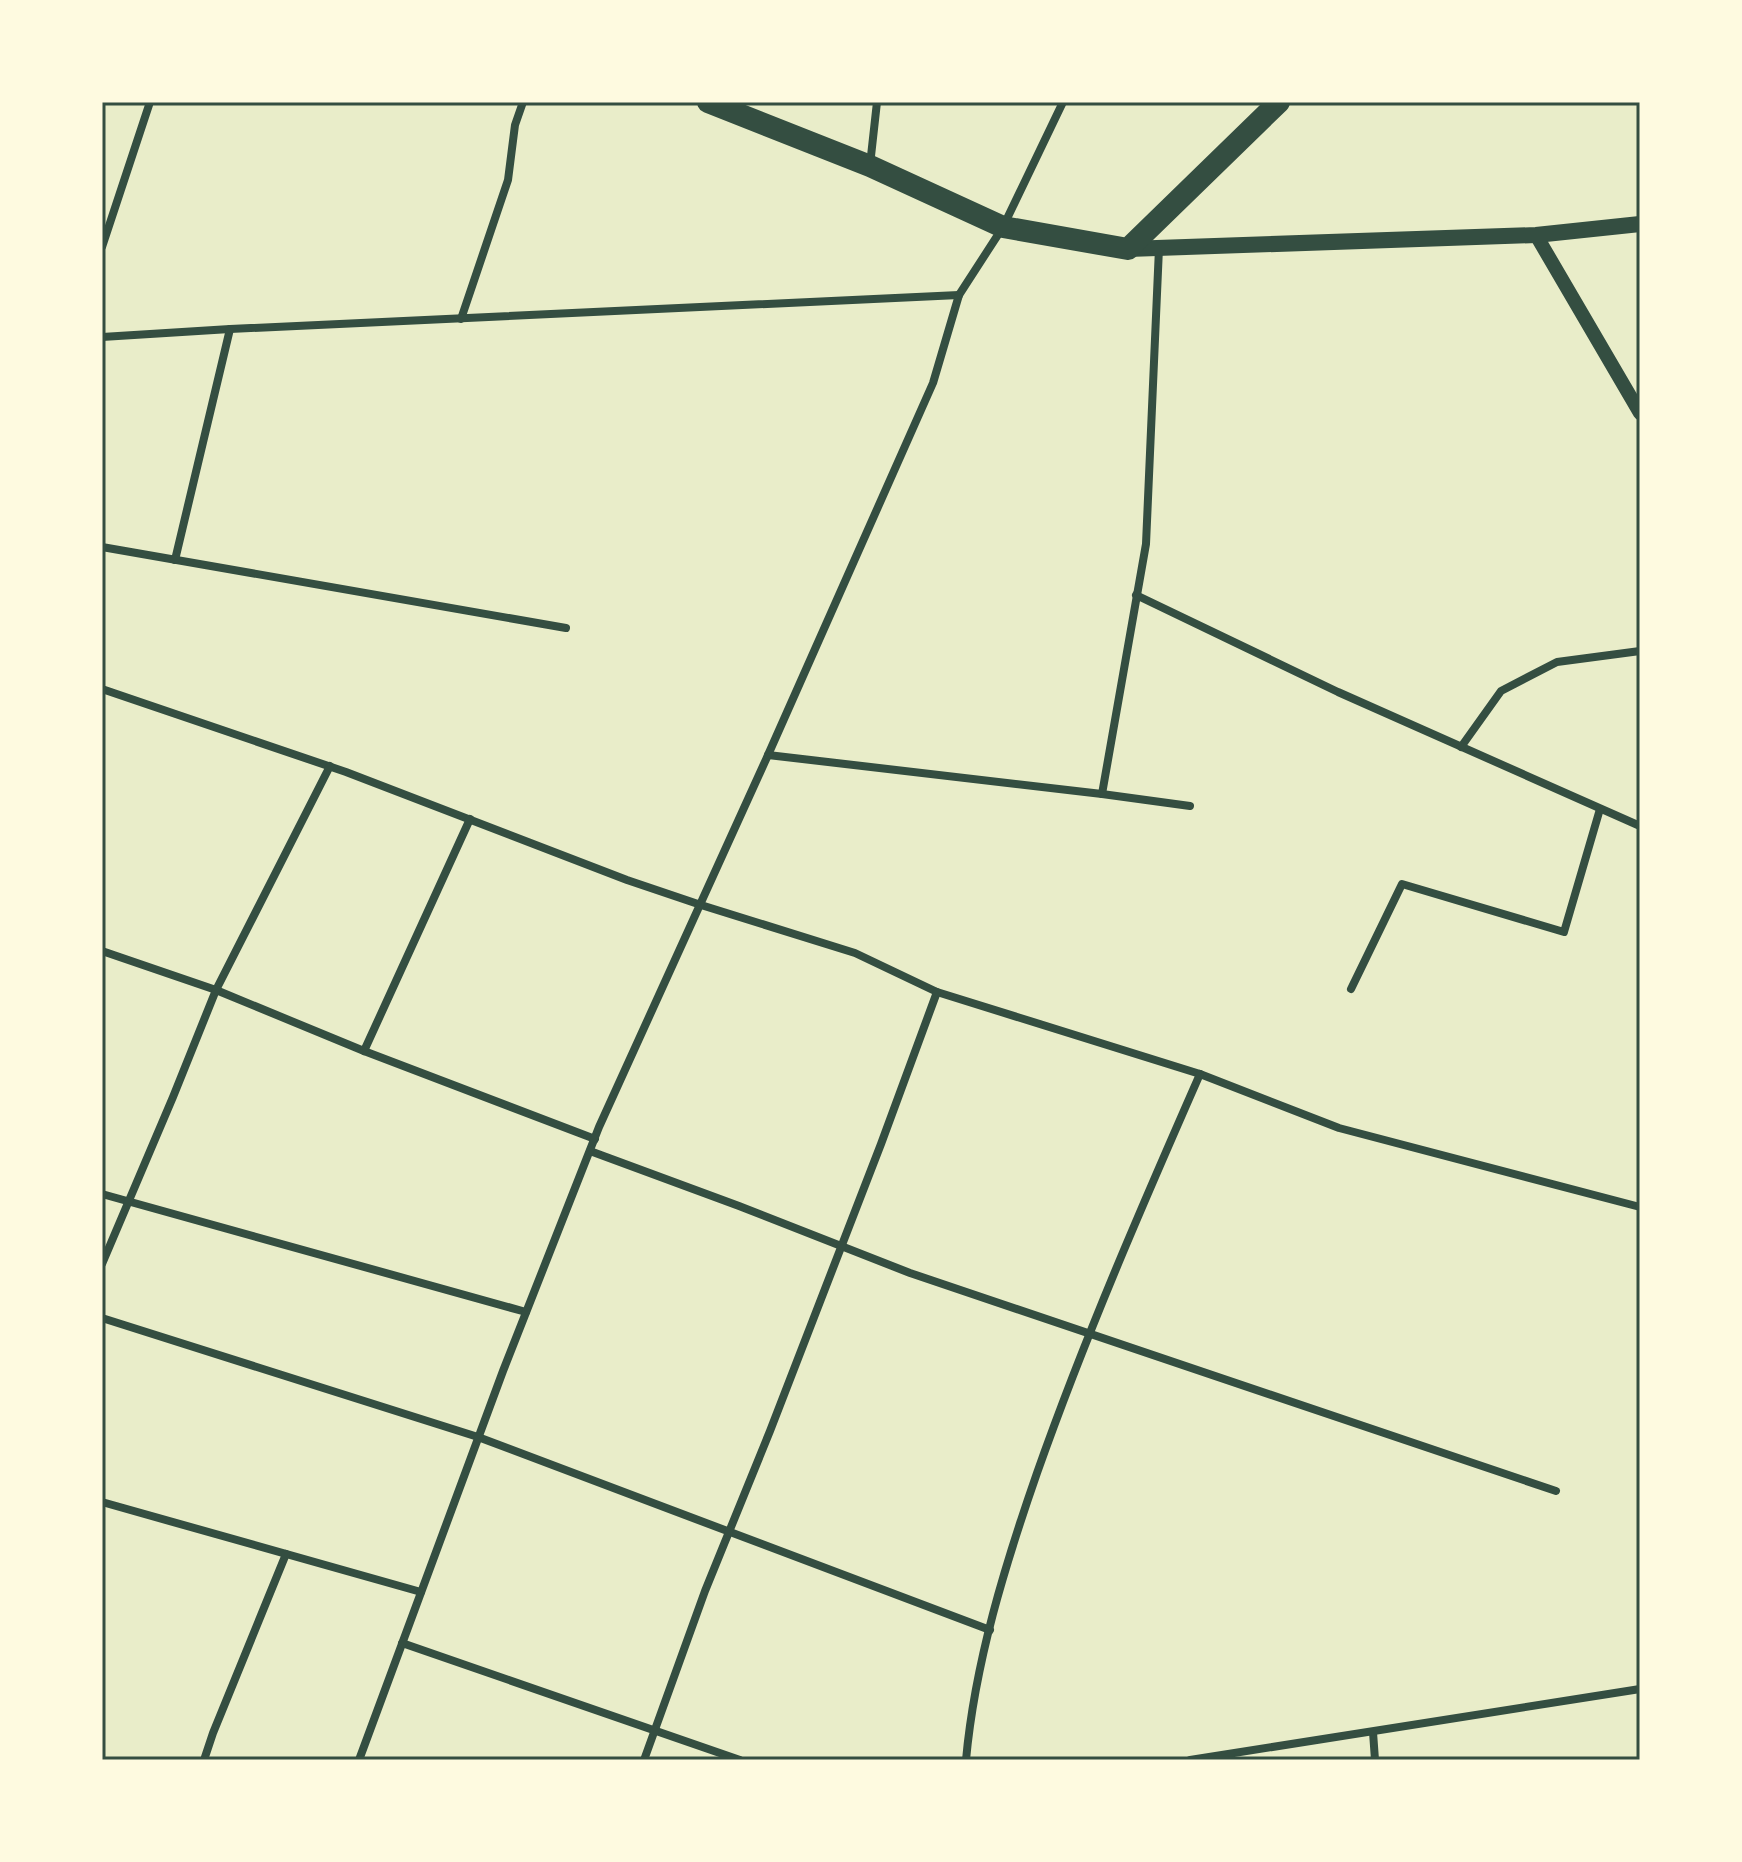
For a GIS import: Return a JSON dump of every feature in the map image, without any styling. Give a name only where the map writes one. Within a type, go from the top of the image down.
[{"type":"highway","points":[[708,102],[870,166],[1003,227],[1128,249],[1279,102]]},
{"type":"main road","points":[[1128,249],[1536,235],[1640,224]]},
{"type":"street","points":[[102,247],[150,102]]},
{"type":"street","points":[[461,319],[508,180],[515,125],[523,102]]},
{"type":"street","points":[[870,166],[877,102]]},
{"type":"street","points":[[359,1760],[478,1437],[595,1139],[933,383],[959,295],[1003,227],[1063,102]]},
{"type":"street","points":[[1536,235],[1640,413]]},
{"type":"street","points":[[1102,794],[1146,544],[1159,248]]},
{"type":"street","points":[[102,337],[959,295]]},
{"type":"street","points":[[175,560],[230,329]]},
{"type":"street","points":[[102,547],[566,628]]},
{"type":"street","points":[[1136,595],[1338,692],[1640,826]]},
{"type":"street","points":[[1461,747],[1501,691],[1557,662],[1640,651]]},
{"type":"street","points":[[102,689],[330,766],[627,880],[855,953],[937,992],[1200,1074],[1339,1128],[1640,1207]]},
{"type":"street","points":[[768,755],[1190,806]]},
{"type":"street","points":[[102,1264],[216,990],[330,766]]},
{"type":"street","points":[[1351,989],[1402,884],[1564,932],[1600,809]]},
{"type":"street","points":[[364,1051],[470,819]]},
{"type":"street","points":[[102,951],[216,990],[364,1051],[595,1139]]},
{"type":"street","points":[[644,1760],[705,1591],[886,1131],[937,992]]},
{"type":"street","points":[[966,1760],[969,1727],[1010,1553],[1052,1430],[1108,1286],[1200,1074]]},
{"type":"street","points":[[590,1151],[910,1273],[1556,1491]]},
{"type":"street","points":[[102,1194],[526,1312]]},
{"type":"street","points":[[102,1318],[478,1437],[990,1630]]},
{"type":"street","points":[[102,1502],[421,1592]]},
{"type":"street","points":[[204,1760],[286,1554]]},
{"type":"street","points":[[402,1643],[740,1760]]},
{"type":"street","points":[[1190,1760],[1640,1689]]},
{"type":"street","points":[[1373,1732],[1375,1760]]}]
